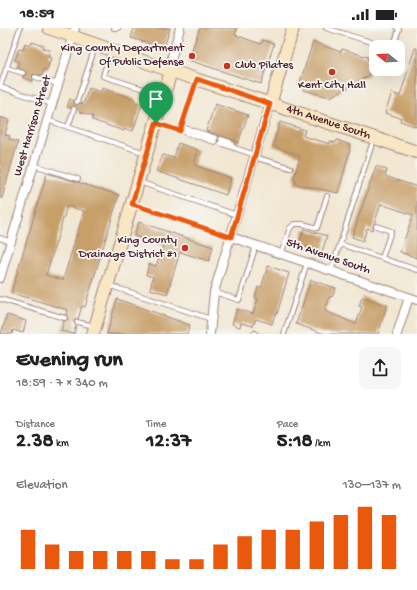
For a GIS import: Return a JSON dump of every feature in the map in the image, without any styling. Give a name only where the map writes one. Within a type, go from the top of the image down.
[{"type":"street","name":"4th Avenue South","points":[[49,28],[73,32],[111,50],[171,71],[417,152]]},
{"type":"street","points":[[94,330],[164,96],[171,71],[172,56],[180,28]]},
{"type":"street","points":[[210,334],[214,292],[293,28]]},
{"type":"street","name":"West Harrison Street","points":[[0,278],[73,32]]},
{"type":"street","name":"5th Avenue South","points":[[231,237],[417,300]]},
{"type":"street","points":[[397,334],[409,297]]},
{"type":"lane","points":[[20,28],[0,87],[52,104]]},
{"type":"lane","points":[[326,28],[369,41]]},
{"type":"lane","points":[[395,40],[399,29],[397,28]]},
{"type":"lane","points":[[77,102],[96,44]]},
{"type":"lane","points":[[111,50],[103,76],[164,96]]},
{"type":"lane","points":[[7,68],[23,73]]},
{"type":"lane","points":[[34,77],[58,84]]},
{"type":"lane","points":[[181,129],[197,79]]},
{"type":"lane","points":[[68,127],[74,109]]},
{"type":"lane","points":[[47,120],[147,154]]},
{"type":"lane","points":[[156,123],[181,129],[218,141],[255,156],[291,168]]},
{"type":"lane","points":[[331,271],[374,138]]},
{"type":"lane","points":[[34,165],[78,179]]},
{"type":"lane","points":[[139,181],[238,215]]},
{"type":"lane","points":[[281,254],[290,228],[294,224],[303,224],[317,228],[327,196]]},
{"type":"lane","points":[[132,204],[231,237]]},
{"type":"lane","points":[[376,226],[391,231],[382,258]]},
{"type":"lane","points":[[0,238],[11,242]]},
{"type":"lane","points":[[340,244],[417,270]]},
{"type":"lane","points":[[214,292],[239,300],[256,245]]},
{"type":"lane","points":[[284,334],[307,262]]},
{"type":"lane","points":[[108,285],[211,318]]},
{"type":"lane","points":[[0,299],[65,318]]},
{"type":"lane","points":[[77,322],[94,330]]},
{"type":"building","points":[[134,28],[170,28],[164,48],[131,38]]},
{"type":"building","points":[[200,28],[237,28],[235,35],[261,44],[263,40],[274,44],[261,84],[188,60]]},
{"type":"building","points":[[32,42],[44,46],[43,48],[50,50],[48,57],[51,58],[47,70],[44,69],[42,75],[32,75],[33,81],[22,77],[26,75],[26,72],[17,67],[19,62],[15,60],[19,49],[23,50],[25,43],[31,45]]},
{"type":"building","points":[[313,42],[341,52],[342,49],[368,57],[368,76],[330,97],[303,90],[304,86],[299,85]]},
{"type":"building","points":[[415,48],[417,48],[417,127],[400,121],[401,118],[385,113],[392,93],[400,96]]},
{"type":"building","points":[[89,88],[101,92],[102,88],[135,99],[134,102],[142,104],[133,131],[125,129],[124,131],[92,120],[93,116],[80,112],[75,106],[71,108],[67,107],[70,99],[74,101],[76,105],[80,103],[83,104]]},
{"type":"building","points":[[215,104],[248,115],[238,143],[231,139],[206,131]]},
{"type":"building","points":[[0,117],[9,120],[5,135],[10,136],[9,139],[18,142],[2,198],[0,198]]},
{"type":"building","points":[[280,122],[305,130],[303,136],[330,144],[330,141],[336,143],[337,140],[350,145],[350,150],[338,193],[295,184],[296,179],[294,178],[300,156],[273,146]]},
{"type":"building","points":[[178,143],[198,150],[194,165],[231,178],[226,195],[156,171],[163,155],[174,158]]},
{"type":"building","points":[[376,166],[387,170],[385,176],[417,187],[417,258],[400,252],[413,215],[381,204],[372,230],[367,228],[363,241],[352,237]]},
{"type":"building","points":[[47,173],[119,195],[85,307],[82,306],[78,319],[74,321],[76,325],[74,334],[61,331],[64,321],[68,319],[66,315],[68,310],[11,293]],"holes":[[[67,206],[84,211],[63,280],[46,275]]]},
{"type":"building","points":[[139,222],[213,247],[209,261],[180,252],[167,294],[150,289],[153,277],[146,275],[149,264],[156,266],[163,246],[134,236]]},
{"type":"building","points":[[304,229],[327,236],[322,252],[299,244]]},
{"type":"building","points":[[268,266],[289,273],[277,314],[275,314],[272,324],[256,319],[253,326],[241,323],[240,327],[232,324],[237,309],[253,314],[258,299],[255,298],[258,287],[261,288]]},
{"type":"building","points":[[311,280],[336,288],[332,297],[330,296],[325,311],[356,324],[362,307],[359,306],[362,297],[387,305],[378,334],[325,334],[296,324]]},
{"type":"building","points":[[117,299],[190,325],[187,334],[107,334]]},
{"type":"building","points":[[7,315],[26,321],[23,333],[13,330],[12,334],[1,334]]},
{"type":"place","name":"King County Department Of Public Defense","points":[[192,56]]},
{"type":"place","name":"Club Pilates","points":[[227,66]]},
{"type":"place","name":"Kent City Hall","points":[[332,72]]},
{"type":"place","name":"King County Drainage District #1","points":[[185,248]]},
{"type":"route","points":[[197,79],[270,104],[231,237],[132,204],[156,123],[180,131],[197,79]]}]
